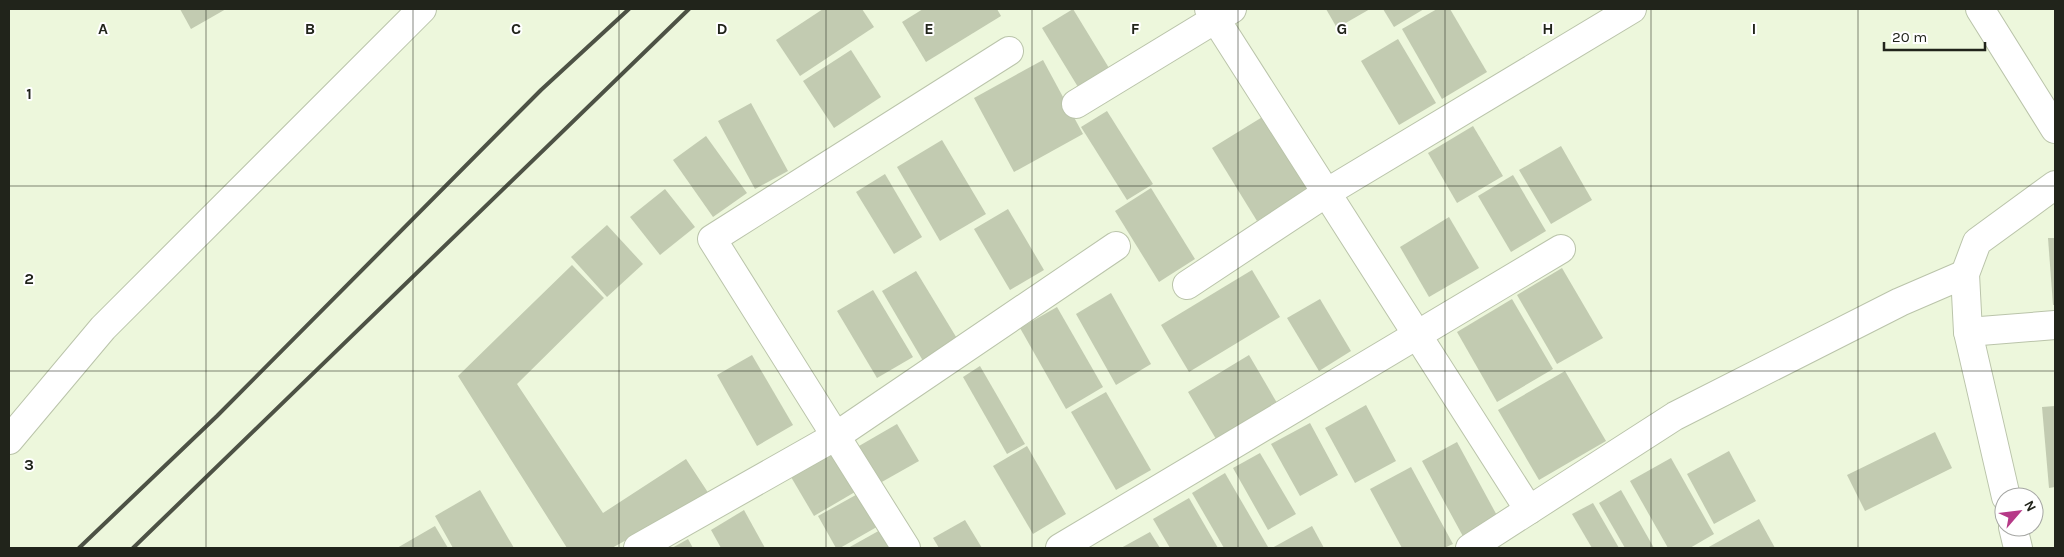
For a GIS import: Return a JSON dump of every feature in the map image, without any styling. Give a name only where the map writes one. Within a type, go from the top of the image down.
[{"type":"street","points":[[9,440],[103,328],[422,9]]},
{"type":"street","points":[[1187,284],[1326,193],[1632,9]]},
{"type":"street","points":[[1980,9],[2055,129]]},
{"type":"street","points":[[1076,104],[1219,12],[1326,193],[1529,510]]},
{"type":"street","points":[[906,548],[712,239],[1009,51]]},
{"type":"street","points":[[2004,487],[1968,332],[1965,274],[1977,242],[2055,185]]},
{"type":"street","points":[[638,548],[836,436],[1116,246]]},
{"type":"street","points":[[1060,548],[1560,249]]},
{"type":"street","points":[[1470,548],[1675,416],[1900,302],[1965,274]]},
{"type":"street","points":[[1968,332],[2055,325]]},
{"type":"building","points":[[180,9],[226,9],[191,29]]},
{"type":"building","points":[[823,9],[862,9],[874,27],[800,76],[776,40]]},
{"type":"building","points":[[923,9],[997,9],[1001,16],[926,62],[902,22]]},
{"type":"building","points":[[1073,9],[1109,68],[1078,87],[1042,28]]},
{"type":"building","points":[[1326,9],[1370,9],[1337,28]]},
{"type":"building","points":[[1383,9],[1424,9],[1394,27]]},
{"type":"building","points":[[1437,9],[1450,9],[1487,72],[1442,99],[1402,29]]},
{"type":"building","points":[[1398,39],[1436,103],[1399,125],[1361,61]]},
{"type":"building","points":[[851,50],[881,97],[834,128],[803,81]]},
{"type":"building","points":[[1043,60],[1083,134],[1014,172],[974,98]]},
{"type":"building","points":[[751,103],[788,171],[755,189],[718,121]]},
{"type":"building","points":[[1107,111],[1153,184],[1127,200],[1081,127]]},
{"type":"building","points":[[1264,116],[1309,189],[1257,221],[1212,148]]},
{"type":"building","points":[[1473,126],[1503,176],[1457,203],[1428,153]]},
{"type":"building","points":[[706,136],[747,193],[713,217],[673,160]]},
{"type":"building","points":[[942,140],[986,214],[940,241],[897,167]]},
{"type":"building","points":[[1561,146],[1592,200],[1551,224],[1519,170]]},
{"type":"building","points":[[885,174],[922,237],[894,254],[856,192]]},
{"type":"building","points":[[1513,175],[1546,231],[1511,252],[1478,196]]},
{"type":"building","points":[[1151,188],[1195,259],[1159,282],[1115,211]]},
{"type":"building","points":[[665,189],[695,227],[660,255],[630,217]]},
{"type":"building","points":[[1008,209],[1044,270],[1010,290],[974,229]]},
{"type":"building","points":[[1449,217],[1479,268],[1429,297],[1400,247]]},
{"type":"building","points":[[607,225],[643,264],[607,297],[571,257]]},
{"type":"building","points":[[2048,238],[2055,238],[2055,305],[2053,305]]},
{"type":"building","points":[[572,265],[604,298],[517,384],[603,513],[686,459],[709,494],[612,548],[567,548],[458,376]]},
{"type":"building","points":[[1562,268],[1603,338],[1557,364],[1517,295]]},
{"type":"building","points":[[1252,270],[1280,317],[1189,372],[1161,325]]},
{"type":"building","points":[[916,271],[961,345],[926,366],[882,291]]},
{"type":"building","points":[[873,290],[913,357],[877,378],[837,311]]},
{"type":"building","points":[[1111,293],[1151,364],[1116,385],[1076,314]]},
{"type":"building","points":[[1320,299],[1351,351],[1319,371],[1287,318]]},
{"type":"building","points":[[1512,299],[1553,369],[1497,402],[1457,332]]},
{"type":"building","points":[[1057,307],[1103,387],[1066,409],[1020,328]]},
{"type":"building","points":[[752,355],[793,425],[757,446],[717,375]]},
{"type":"building","points":[[1249,355],[1280,408],[1219,444],[1188,392]]},
{"type":"building","points":[[980,366],[1025,444],[1007,454],[963,377]]},
{"type":"building","points":[[1565,371],[1606,441],[1539,480],[1498,410]]},
{"type":"building","points":[[1106,392],[1151,470],[1116,490],[1071,412]]},
{"type":"building","points":[[1366,405],[1396,461],[1355,483],[1325,428]]},
{"type":"building","points":[[2055,406],[2055,487],[2049,488],[2042,407]]},
{"type":"building","points":[[1310,423],[1338,475],[1300,496],[1271,444]]},
{"type":"building","points":[[897,424],[919,461],[880,483],[859,446]]},
{"type":"building","points":[[1935,432],[1952,468],[1865,511],[1847,475]]},
{"type":"building","points":[[1457,442],[1500,521],[1465,540],[1422,461]]},
{"type":"building","points":[[1027,446],[1066,514],[1033,534],[993,466]]},
{"type":"building","points":[[1729,451],[1756,501],[1714,524],[1687,474]]},
{"type":"building","points":[[832,453],[855,492],[814,516],[791,477]]},
{"type":"building","points":[[1260,453],[1296,514],[1268,530],[1233,468]]},
{"type":"building","points":[[1671,458],[1714,534],[1690,548],[1668,548],[1630,481]]},
{"type":"building","points":[[1411,467],[1453,544],[1444,548],[1402,548],[1370,489]]},
{"type":"building","points":[[1225,473],[1268,547],[1224,548],[1192,493]]},
{"type":"building","points":[[480,490],[514,548],[453,548],[435,516]]},
{"type":"building","points":[[1621,490],[1654,548],[1625,548],[1599,503]]},
{"type":"building","points":[[863,491],[882,524],[840,548],[836,548],[818,516]]},
{"type":"building","points":[[1189,498],[1218,548],[1170,548],[1153,519]]},
{"type":"building","points":[[1593,503],[1619,548],[1592,548],[1572,514]]},
{"type":"building","points":[[744,510],[765,548],[721,548],[711,530]]},
{"type":"building","points":[[1759,519],[1775,548],[1707,548]]},
{"type":"building","points":[[965,520],[982,548],[939,548],[933,538]]},
{"type":"building","points":[[435,526],[448,548],[397,548]]},
{"type":"building","points":[[1312,526],[1324,548],[1272,548]]},
{"type":"building","points":[[882,529],[893,548],[848,548]]},
{"type":"building","points":[[1150,532],[1160,548],[1121,548]]},
{"type":"building","points":[[688,539],[693,548],[672,548]]},
{"type":"railway","points":[[79,548],[217,416],[541,90],[629,9]]},
{"type":"railway","points":[[133,548],[689,9]]}]
